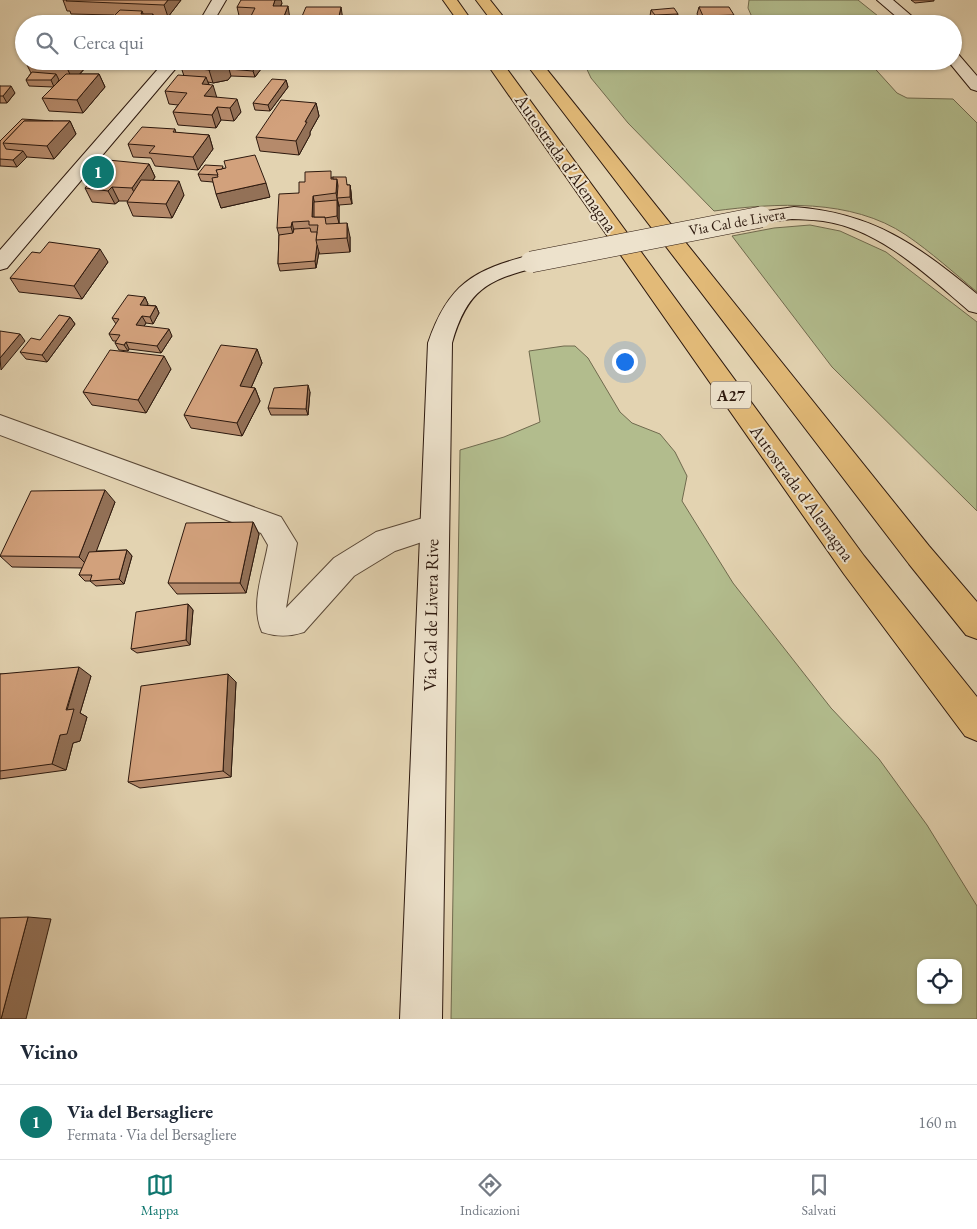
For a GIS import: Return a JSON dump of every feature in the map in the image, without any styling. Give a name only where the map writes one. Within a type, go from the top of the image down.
[{"type":"highway","points":[[450,0],[461,15]]},
{"type":"highway","points":[[483,0],[495,15]]},
{"type":"highway","name":"Autostrada d'Alemagna","points":[[500,70],[854,565],[977,724]]},
{"type":"highway","name":"Autostrada d'Alemagna","points":[[539,70],[919,555],[977,625]]},
{"type":"street","points":[[211,15],[219,0]]},
{"type":"street","points":[[884,0],[903,15]]},
{"type":"street","points":[[962,68],[977,86]]},
{"type":"street","points":[[0,263],[166,70]]},
{"type":"street","name":"Via Cal de Livera","points":[[532,262],[760,217],[796,212],[815,213],[861,225],[906,248],[977,306]]},
{"type":"street","name":"Via Cal de Livera Rive","points":[[421,1019],[433,527],[440,343],[448,316],[463,294],[484,278],[512,266],[532,262]]},
{"type":"street","points":[[0,425],[271,525],[283,543],[271,605],[273,622],[293,622],[344,567],[386,541],[433,527]]},
{"type":"green space","points":[[749,0],[858,0],[877,15],[751,15],[748,8]]},
{"type":"green space","points":[[587,70],[876,70],[897,93],[907,98],[953,99],[977,123],[977,292],[906,235],[885,223],[862,215],[837,209],[787,205],[714,211],[628,123],[591,78]]},
{"type":"green space","points":[[810,225],[840,231],[886,252],[977,322],[977,511],[832,367],[732,236],[774,228]]},
{"type":"green space","points":[[575,346],[588,358],[620,412],[632,423],[660,434],[675,452],[687,476],[682,501],[733,583],[831,708],[879,759],[927,825],[977,906],[977,1019],[451,1019],[460,450],[504,437],[540,422],[529,351]]},
{"type":"building","points":[[67,0],[168,0],[164,5]]},
{"type":"building","points":[[241,0],[275,0],[273,6],[288,6],[284,15],[252,15],[255,8],[237,7]]},
{"type":"building","points":[[306,7],[341,7],[339,15],[303,15]]},
{"type":"building","points":[[699,7],[729,7],[734,15],[703,15]]},
{"type":"building","points":[[674,8],[678,14],[655,15],[651,10]]},
{"type":"building","points":[[120,10],[142,11],[141,14],[153,14],[152,15],[115,15]]},
{"type":"building","points":[[32,72],[56,74],[51,80],[26,80]]},
{"type":"building","points":[[66,74],[99,74],[77,100],[42,98]]},
{"type":"building","points":[[178,75],[206,77],[202,84],[213,85],[204,96],[237,99],[230,108],[217,107],[212,115],[173,112],[187,93],[165,91]]},
{"type":"building","points":[[272,79],[286,80],[268,105],[253,103]]},
{"type":"building","points":[[0,86],[11,86],[3,96],[0,96]]},
{"type":"building","points":[[281,100],[316,103],[296,141],[256,137]]},
{"type":"building","points":[[22,119],[53,121],[24,121],[3,143],[6,149],[23,151],[13,160],[0,159],[0,141]]},
{"type":"building","points":[[24,121],[70,121],[47,146],[3,143]]},
{"type":"building","points":[[142,127],[175,129],[173,132],[209,135],[193,157],[149,153],[155,146],[128,144]]},
{"type":"building","points":[[255,155],[266,183],[216,194],[212,178],[218,177],[216,170],[226,168],[224,161]]},
{"type":"building","points":[[108,160],[149,164],[132,188],[112,187],[108,191],[85,188]]},
{"type":"building","points":[[205,165],[223,166],[222,169],[216,170],[218,175],[198,174]]},
{"type":"building","points":[[331,171],[331,179],[337,179],[336,193],[313,196],[312,217],[325,217],[326,224],[347,223],[347,238],[316,240],[318,225],[309,225],[309,221],[292,222],[291,227],[277,228],[279,194],[299,193],[299,182],[305,182],[305,172]]},
{"type":"building","points":[[333,177],[346,177],[347,185],[350,185],[350,197],[337,198],[337,179],[333,179]]},
{"type":"building","points":[[141,180],[179,181],[166,204],[127,202]]},
{"type":"building","points":[[337,200],[337,216],[314,217],[314,202]]},
{"type":"building","points":[[310,228],[311,232],[317,232],[315,261],[278,264],[279,235],[293,233],[294,229]]},
{"type":"building","points":[[49,242],[100,249],[74,286],[10,278],[32,252],[40,253]]},
{"type":"building","points":[[128,295],[145,297],[140,305],[156,306],[150,317],[142,316],[136,325],[169,329],[157,346],[126,342],[124,345],[115,343],[120,335],[109,334],[119,319],[112,318]]},
{"type":"building","points":[[59,315],[70,317],[42,355],[20,352],[31,338],[40,340]]},
{"type":"building","points":[[0,331],[20,334],[0,358]]},
{"type":"building","points":[[221,345],[257,349],[240,386],[255,388],[237,423],[184,415]]},
{"type":"building","points":[[110,350],[164,356],[138,400],[83,392]]},
{"type":"building","points":[[308,385],[306,409],[268,408],[274,388]]},
{"type":"building","points":[[105,490],[79,557],[0,556],[31,491]]},
{"type":"building","points":[[253,522],[240,583],[168,583],[186,523]]},
{"type":"building","points":[[127,550],[119,579],[90,581],[92,575],[79,575],[89,552]]},
{"type":"building","points":[[188,604],[186,640],[131,649],[136,612]]},
{"type":"building","points":[[79,667],[66,710],[74,709],[67,734],[60,735],[52,764],[0,771],[0,674]]},
{"type":"building","points":[[228,674],[223,771],[128,782],[141,686]]},
{"type":"building","points":[[28,917],[1,1019],[0,1019],[0,918]]},
{"type":"place","name":"Via del Bersagliere","points":[[98,172]]}]
